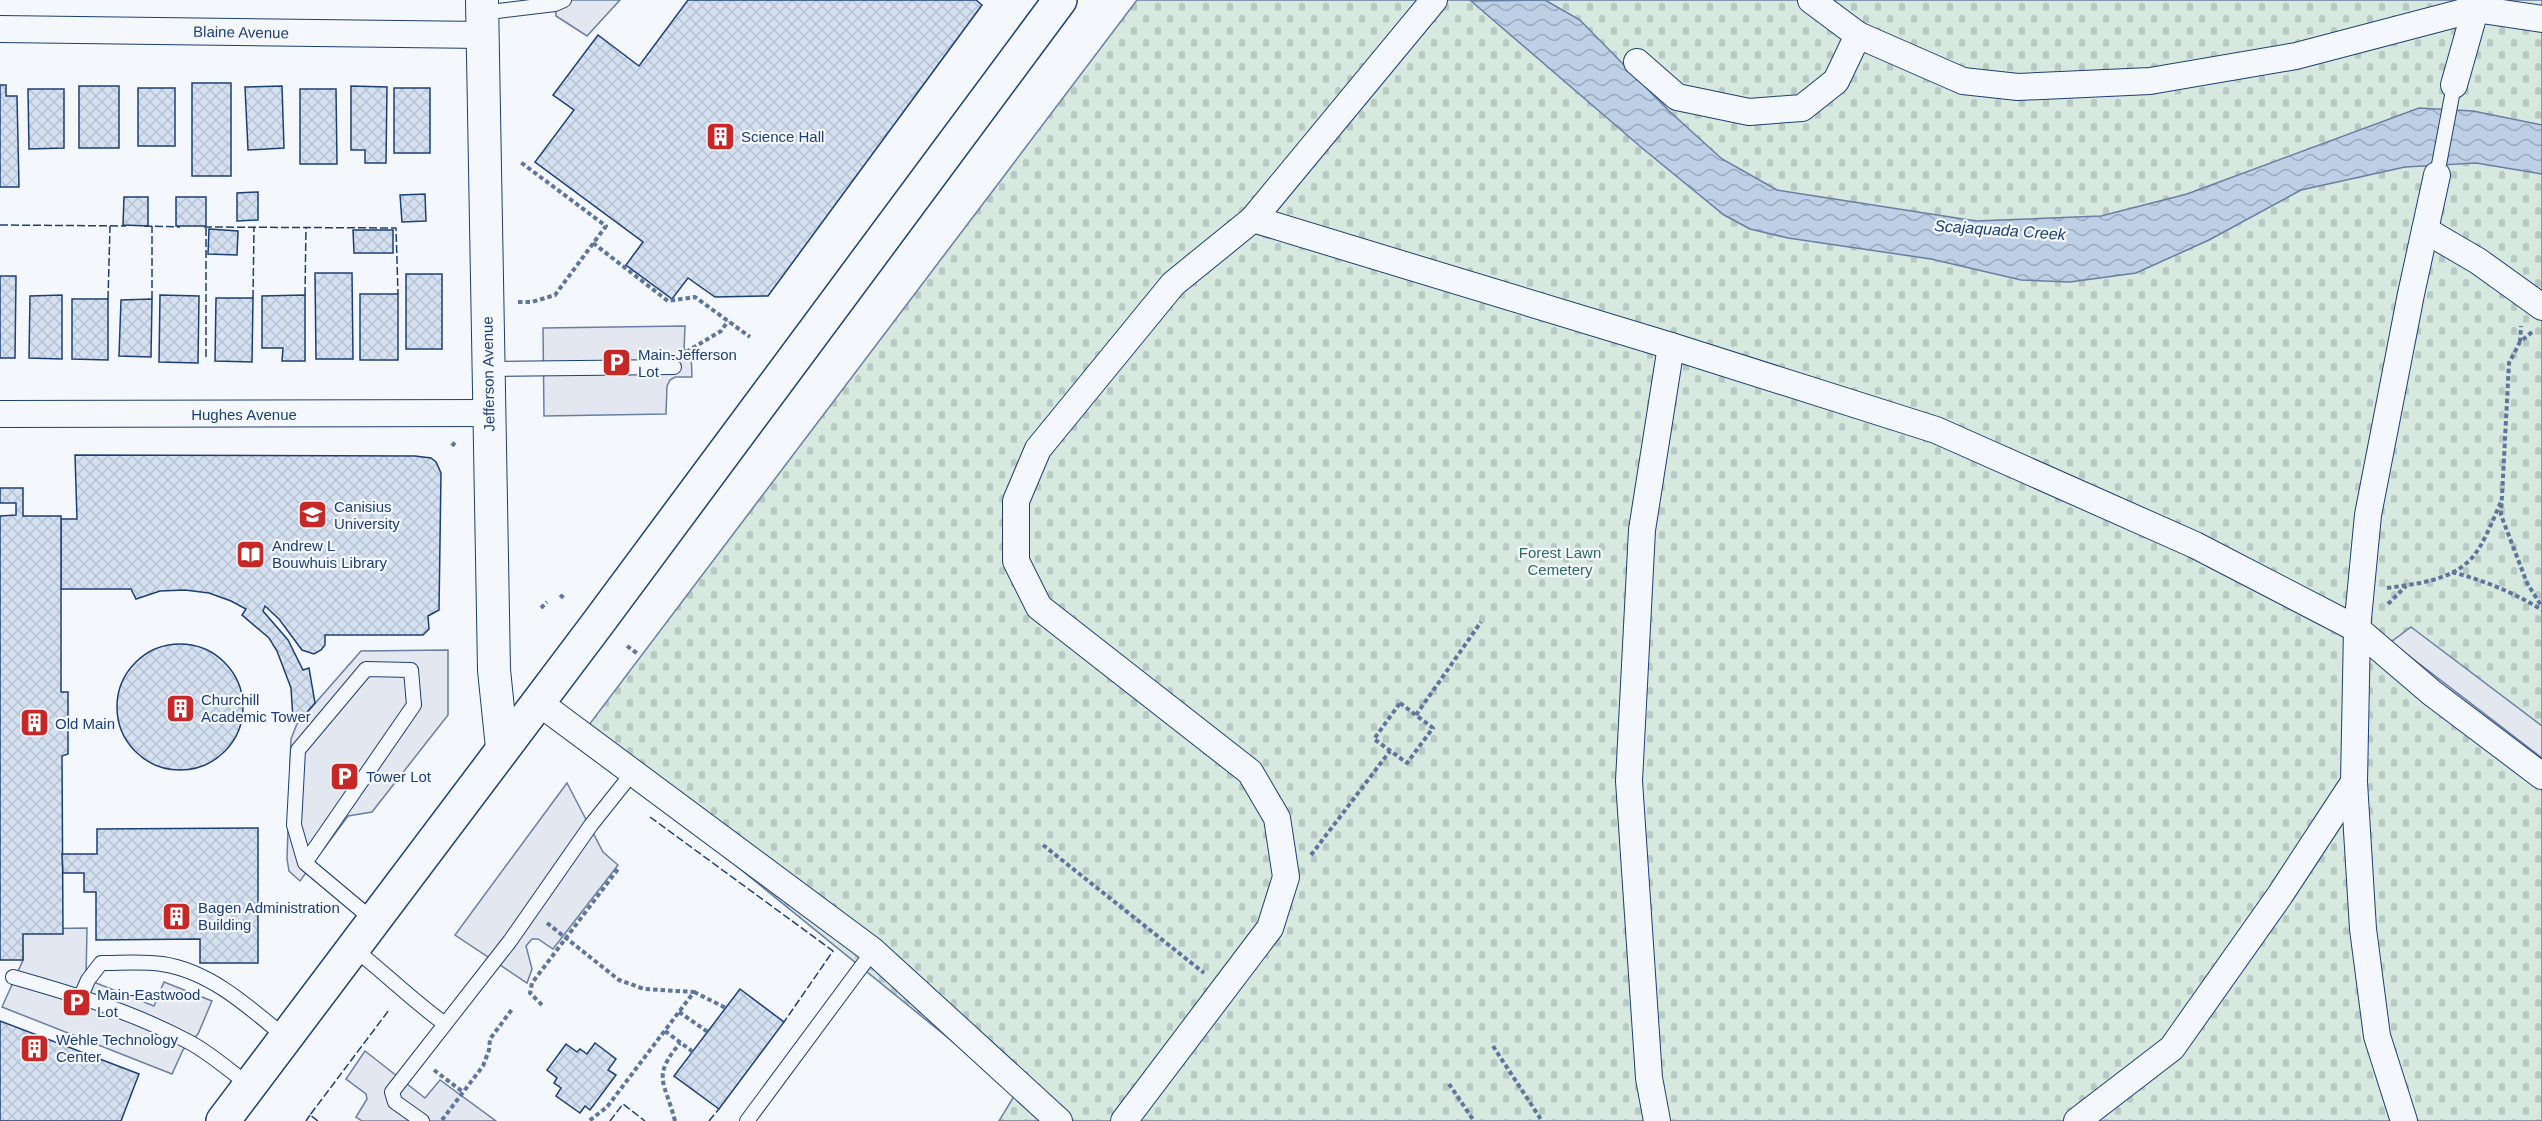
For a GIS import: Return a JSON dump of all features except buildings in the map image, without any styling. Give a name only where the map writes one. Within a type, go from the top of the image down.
[{"type":"main road","points":[[223,1121],[1060,0]]},
{"type":"street","points":[[1811,0],[1858,35],[1963,81],[2030,86],[2150,81],[2296,56],[2477,4],[2542,19]]},
{"type":"street","points":[[1124,1121],[1270,928],[1286,877],[1276,818],[1250,772],[1040,608],[1016,561],[1016,501],[1038,449],[1173,284],[1253,219],[1433,2]]},
{"type":"street","points":[[2454,85],[2477,4]]},
{"type":"street","name":"Blaine Avenue","points":[[0,29],[482,16]]},
{"type":"street","name":"Jefferson Avenue","points":[[482,16],[494,670],[502,748]]},
{"type":"street","points":[[1637,62],[1677,96],[1749,112],[1802,108],[1836,81],[1858,35]]},
{"type":"street","points":[[2404,1121],[2377,1036],[2363,929],[2354,782],[2357,629],[2368,515],[2437,175]]},
{"type":"street","points":[[1253,219],[1671,346],[1936,430],[2195,545],[2357,629],[2432,693],[2542,776]]},
{"type":"street","points":[[2425,230],[2478,261],[2538,319]]},
{"type":"street","points":[[1657,1121],[1649,1078],[1629,781],[1642,530],[1671,346]]},
{"type":"street","name":"Hughes Avenue","points":[[0,414],[488,413]]},
{"type":"street","points":[[538,702],[634,771],[873,951],[1059,1121]]},
{"type":"street","points":[[2077,1121],[2172,1048],[2280,895],[2354,782]]},
{"type":"lane","points":[[482,16],[555,4],[564,0]]},
{"type":"lane","points":[[2437,175],[2454,85]]},
{"type":"lane","points":[[487,369],[674,367]]},
{"type":"lane","points":[[305,863],[414,705],[411,670],[366,669],[298,750],[294,825],[305,863],[373,920]]},
{"type":"lane","points":[[422,1121],[395,1102],[392,1092],[510,941],[591,825],[634,771]]},
{"type":"lane","points":[[353,948],[394,981],[424,1010],[445,1024]]},
{"type":"lane","points":[[747,1121],[873,951]]},
{"type":"lane","points":[[81,996],[88,980],[101,963],[162,964],[192,973],[229,992],[285,1037]]},
{"type":"lane","points":[[13,977],[81,996],[138,1018],[192,1043],[249,1085]]},
{"type":"path","points":[[514,302],[532,302],[555,295],[606,226],[519,161]]},
{"type":"path","points":[[593,243],[668,301],[695,297],[750,337]]},
{"type":"path","points":[[2538,319],[2520,342],[2509,363],[2501,515],[2527,583],[2542,608]]},
{"type":"path","points":[[688,349],[721,331],[728,321]]},
{"type":"path","points":[[452,446],[456,441]]},
{"type":"path","points":[[2361,589],[2420,584],[2452,572],[2470,560],[2490,526],[2502,499]]},
{"type":"path","points":[[2452,572],[2484,581],[2542,608]]},
{"type":"path","points":[[541,608],[547,602]]},
{"type":"path","points":[[1416,715],[1481,622]]},
{"type":"path","points":[[627,646],[638,654]]},
{"type":"path","points":[[1400,703],[1416,715],[1433,728],[1407,763],[1374,739],[1400,703]]},
{"type":"path","points":[[1286,877],[1306,861],[1390,751]]},
{"type":"path","points":[[1042,845],[1224,989]]},
{"type":"path","points":[[542,1005],[527,993],[532,983],[618,869]]},
{"type":"path","points":[[545,921],[619,980],[644,988],[694,992],[726,1008]]},
{"type":"path","points":[[589,1121],[607,1107],[694,992]]},
{"type":"path","points":[[442,1121],[483,1066],[490,1039],[513,1008]]},
{"type":"path","points":[[678,1012],[708,1032]]},
{"type":"path","points":[[664,1031],[693,1052]]},
{"type":"path","points":[[675,1121],[661,1071],[680,1043]]},
{"type":"path","points":[[1493,1046],[1542,1121]]},
{"type":"path","points":[[431,1068],[463,1092]]},
{"type":"path","points":[[1449,1084],[1474,1121]]},
{"type":"green space","name":"Forest Lawn Cemetery","points":[[1137,0],[2542,0],[2542,1121],[999,1121],[1016,1093],[579,738]]},
{"type":"shaded area","points":[[555,0],[620,0],[587,36],[556,16]]},
{"type":"shaded area","name":"Main-Jefferson Lot","points":[[685,326],[684,350],[691,350],[692,377],[675,377],[670,380],[667,386],[666,414],[544,416],[543,328]]},
{"type":"shaded area","points":[[2411,627],[2542,726],[2542,758],[2391,642]]},
{"type":"shaded area","name":"Tower Lot","points":[[448,650],[448,715],[372,812],[348,816],[300,881],[289,871],[287,859],[291,739],[297,724],[361,651]]},
{"type":"shaded area","points":[[567,783],[603,852],[618,865],[553,949],[538,939],[532,939],[526,946],[532,969],[527,983],[455,935]]},
{"type":"shaded area","name":"Main-Eastwood Lot","points":[[87,928],[86,979],[154,1006],[164,982],[212,1001],[198,1034],[183,1050],[172,1074],[2,1007],[23,960],[22,929]]},
{"type":"shaded area","points":[[365,1051],[425,1098],[440,1080],[496,1121],[362,1121],[356,1117],[367,1099],[366,1094],[346,1079]]},
{"type":"water","name":"Scajaquada Creek","points":[[1545,0],[1580,20],[1668,110],[1722,159],[1777,190],[1976,221],[2101,216],[2187,194],[2419,108],[2473,111],[2542,125],[2542,174],[2476,163],[2405,167],[2301,190],[2209,240],[2136,273],[2070,282],[2021,280],[1931,259],[1788,238],[1750,229],[1724,215],[1642,148],[1471,1]]},
{"type":"fence","points":[[0,225],[126,226]]},
{"type":"fence","points":[[108,299],[110,226]]},
{"type":"fence","points":[[144,226],[180,227]]},
{"type":"fence","points":[[152,226],[152,299]]},
{"type":"fence","points":[[204,227],[396,228],[398,294]]},
{"type":"fence","points":[[206,227],[206,357]]},
{"type":"fence","points":[[253,298],[254,227]]},
{"type":"fence","points":[[305,295],[306,227]]},
{"type":"fence","points":[[650,817],[833,951],[784,1022]]},
{"type":"fence","points":[[318,1121],[310,1115],[389,1010]]},
{"type":"fence","points":[[610,1121],[623,1104],[645,1121]]},
{"type":"fence","points":[[709,1121],[719,1109]]},
{"type":"fence","points":[[306,1121],[310,1115]]},
{"type":"place","name":"Science Hall","points":[[720,136]]},
{"type":"place","name":"Main-Jefferson Lot","points":[[617,363]]},
{"type":"place","name":"Canisius University","points":[[313,515]]},
{"type":"place","name":"Andrew L Bouwhuis Library","points":[[251,554]]},
{"type":"place","name":"Churchill Academic Tower","points":[[180,708]]},
{"type":"place","name":"Old Main","points":[[34,723]]},
{"type":"place","name":"Tower Lot","points":[[345,776]]},
{"type":"place","name":"Bagen Administration Building","points":[[177,916]]},
{"type":"place","name":"Main-Eastwood Lot","points":[[76,1003]]},
{"type":"place","name":"Wehle Technology Center","points":[[35,1048]]}]
